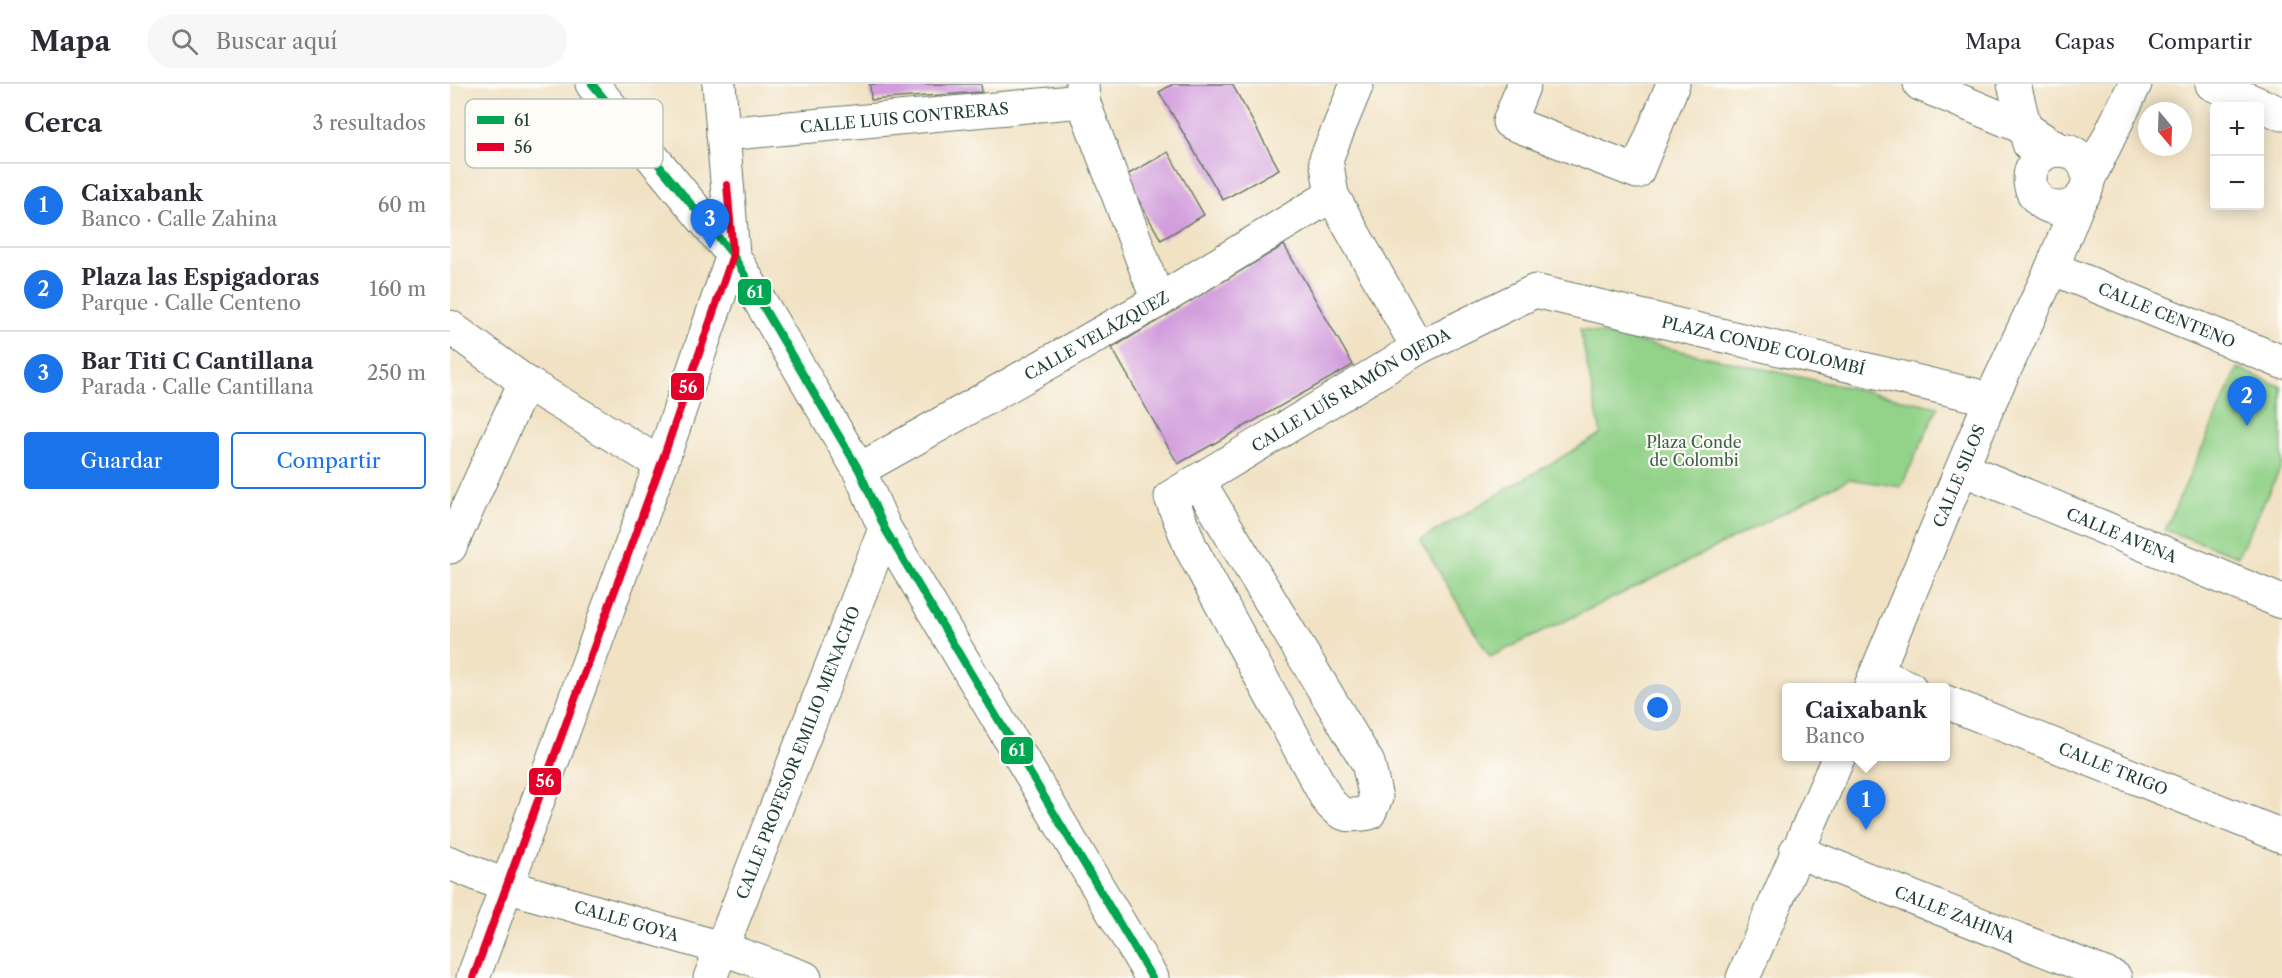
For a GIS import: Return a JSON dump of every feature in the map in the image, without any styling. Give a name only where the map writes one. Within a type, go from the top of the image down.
[{"type":"street","points":[[592,84],[604,99]]},
{"type":"street","points":[[473,978],[661,464],[733,255],[719,84]]},
{"type":"street","points":[[1357,84],[1326,159],[1332,195],[1418,348]]},
{"type":"street","points":[[1524,84],[1509,122],[1637,172],[1673,84]]},
{"type":"street","points":[[1920,84],[2025,128],[2068,170],[2030,183],[2038,199],[2052,268]]},
{"type":"street","points":[[2013,84],[2025,128]]},
{"type":"street","name":"CALLE SILOS","points":[[1874,681],[1991,399],[2052,268],[2068,170],[2111,136],[2135,84]]},
{"type":"street","points":[[2212,84],[2282,114]]},
{"type":"street","points":[[1082,93],[1158,301]]},
{"type":"street","name":"CALLE LUIS CONTRERAS","points":[[723,134],[1082,93]]},
{"type":"street","points":[[661,168],[733,255],[859,470],[885,529],[1152,978]]},
{"type":"street","name":"CALLE VELÁZQUEZ","points":[[859,470],[1158,301],[1332,195]]},
{"type":"street","name":"CALLE CENTENO","points":[[2052,268],[2282,362]]},
{"type":"street","name":"CALLE LUÍS RAMÓN OJEDA","points":[[1185,490],[1418,348],[1535,291]]},
{"type":"street","name":"PLAZA CONDE COLOMBÍ","points":[[1535,291],[1991,399]]},
{"type":"street","points":[[450,327],[525,382],[661,464]]},
{"type":"street","points":[[450,547],[525,382]]},
{"type":"street","name":"CALLE AVENA","points":[[1963,469],[2282,602]]},
{"type":"street","points":[[1185,490],[1368,763],[1376,798],[1369,813],[1350,816],[1335,812],[1327,800],[1191,548],[1185,490]]},
{"type":"street","name":"CALLE PROFESOR EMILIO MENACHO","points":[[710,978],[885,529]]},
{"type":"street","name":"CALLE TRIGO","points":[[1950,704],[2282,836]]},
{"type":"street","points":[[1743,978],[1837,761]]},
{"type":"street","name":"CALLE ZAHINA","points":[[1796,851],[2115,978]]},
{"type":"street","name":"CALLE GOYA","points":[[450,863],[506,886],[721,948],[805,978]]},
{"type":"green space","name":"Plaza Conde de Colombi","points":[[1580,329],[1938,407],[1901,487],[1849,479],[1679,566],[1490,657],[1420,540],[1601,434]]},
{"type":"green space","points":[[2238,368],[2282,387],[2282,465],[2238,556],[2165,530]]},
{"type":"building","points":[[870,84],[981,84],[982,92],[871,100]]},
{"type":"building","points":[[1173,84],[1232,84],[1279,169],[1223,200],[1159,92]]},
{"type":"building","points":[[1168,152],[1204,215],[1161,240],[1125,176]]},
{"type":"building","points":[[1284,245],[1353,365],[1178,464],[1112,348]]},
{"type":"transit line","name":"61","points":[[592,84],[604,99]]},
{"type":"transit line","name":"61","points":[[661,168],[733,255],[859,470],[885,529],[1152,978]]},
{"type":"transit line","name":"56","points":[[473,978],[661,464],[733,255],[727,185]]},
{"type":"place","name":"Bar Titi C Cantillana","points":[[710,249]]},
{"type":"place","name":"Plaza las Espigadoras","points":[[2247,426]]},
{"type":"place","name":"Caixabank","points":[[1866,830]]}]
